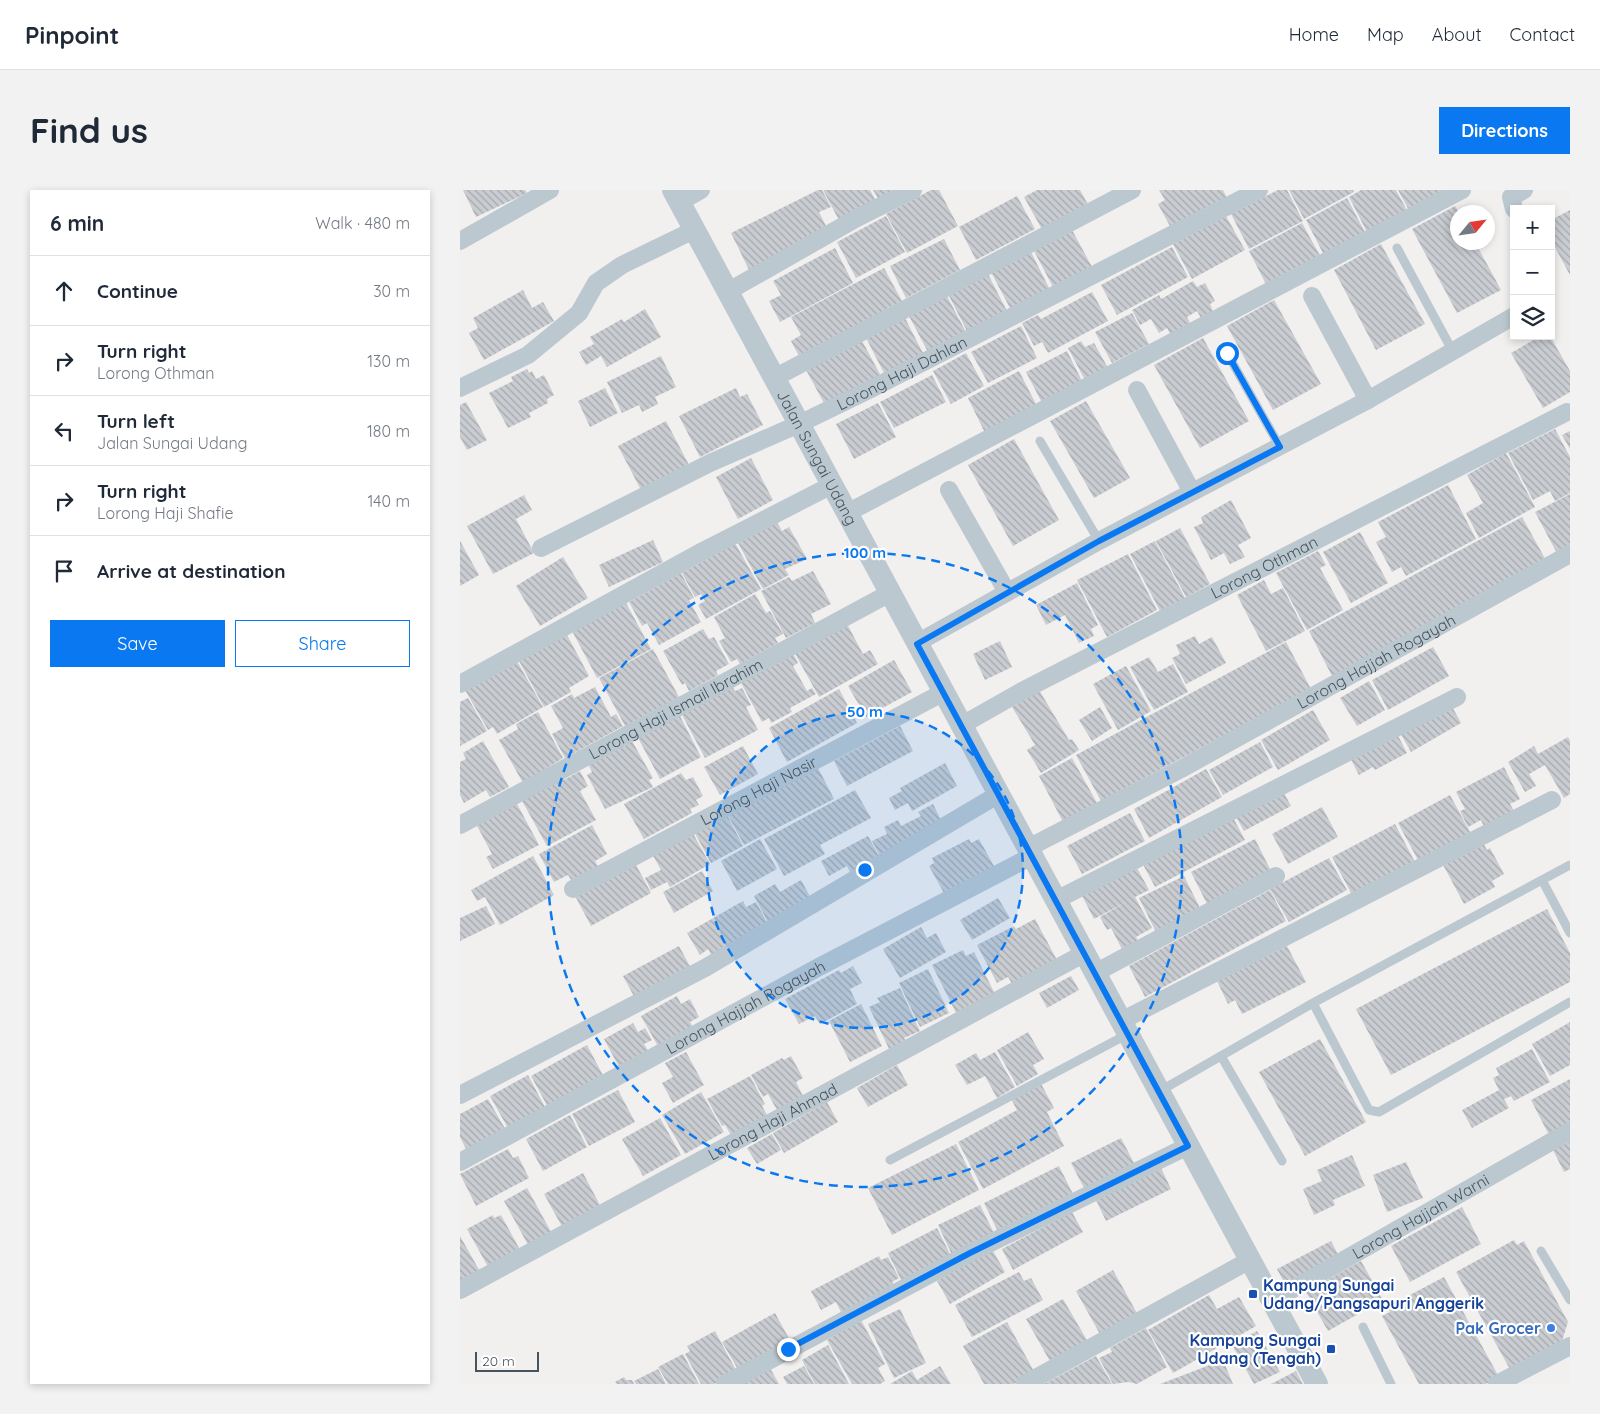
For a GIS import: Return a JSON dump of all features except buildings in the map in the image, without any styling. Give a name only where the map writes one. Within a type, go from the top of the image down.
[{"type":"street","points":[[460,241],[550,190]]},
{"type":"street","points":[[676,196],[701,190]]},
{"type":"street","points":[[727,292],[857,218],[913,190]]},
{"type":"street","points":[[774,378],[1132,190]]},
{"type":"street","name":"Lorong Haji Dahlan","points":[[541,548],[710,463],[799,424],[1259,190]]},
{"type":"street","points":[[847,513],[1462,190]]},
{"type":"street","name":"Jalan Sungai Udang","points":[[676,196],[1317,1384]]},
{"type":"street","points":[[460,388],[528,356],[579,313],[596,284],[622,265],[694,230]]},
{"type":"street","points":[[1312,296],[1368,400]]},
{"type":"street","points":[[917,644],[1099,541],[1368,400],[1510,318]]},
{"type":"street","points":[[1137,390],[1192,492]]},
{"type":"street","name":"Lorong Othman","points":[[962,725],[1022,691],[1567,412]]},
{"type":"street","points":[[460,684],[704,551],[832,485]]},
{"type":"street","points":[[949,490],[1006,592]]},
{"type":"street","name":"Lorong Hajjah Rogayah","points":[[460,1162],[1030,852],[1570,554]]},
{"type":"street","name":"Lorong Haji Ismail Ibrahim","points":[[460,825],[890,593]]},
{"type":"street","name":"Lorong Haji Nasir","points":[[573,889],[944,692]]},
{"type":"street","points":[[1056,900],[1457,697]]},
{"type":"street","points":[[460,1095],[705,968],[999,794]]},
{"type":"street","points":[[1125,1027],[1552,800]]},
{"type":"street","name":"Lorong Haji Ahmad","points":[[460,1290],[1090,963],[1276,876]]},
{"type":"street","name":"Lorong Hajjah Warni","points":[[1272,1301],[1570,1131]]},
{"type":"street","points":[[725,1384],[970,1253],[1188,1146]]},
{"type":"street","points":[[1025,1384],[1250,1260]]},
{"type":"street","points":[[1497,1384],[1570,1346]]},
{"type":"lane","points":[[1397,248],[1452,350]]},
{"type":"lane","points":[[1227,353],[1280,447]]},
{"type":"lane","points":[[1040,440],[1099,541]]},
{"type":"lane","points":[[1159,1091],[1313,1003],[1570,865]]},
{"type":"lane","points":[[1542,880],[1570,933]]},
{"type":"lane","points":[[1313,1003],[1369,1110],[1379,1112],[1570,1002]]},
{"type":"lane","points":[[890,1160],[1125,1027]]},
{"type":"lane","points":[[1221,1056],[1282,1161]]},
{"type":"lane","points":[[1541,1251],[1570,1300]]},
{"type":"lane","points":[[1363,1327],[1391,1384]]},
{"type":"place","name":"Kampung Sungai Udang/Pangsapuri Anggerik","points":[[1253,1294]]},
{"type":"place","name":"Pak Grocer","points":[[1551,1328]]},
{"type":"place","name":"Kampung Sungai Udang (Tengah)","points":[[1331,1349]]},
{"type":"route","points":[[788,1349],[970,1253],[1188,1146],[917,644],[1099,541],[1280,447],[1227,353]]}]
